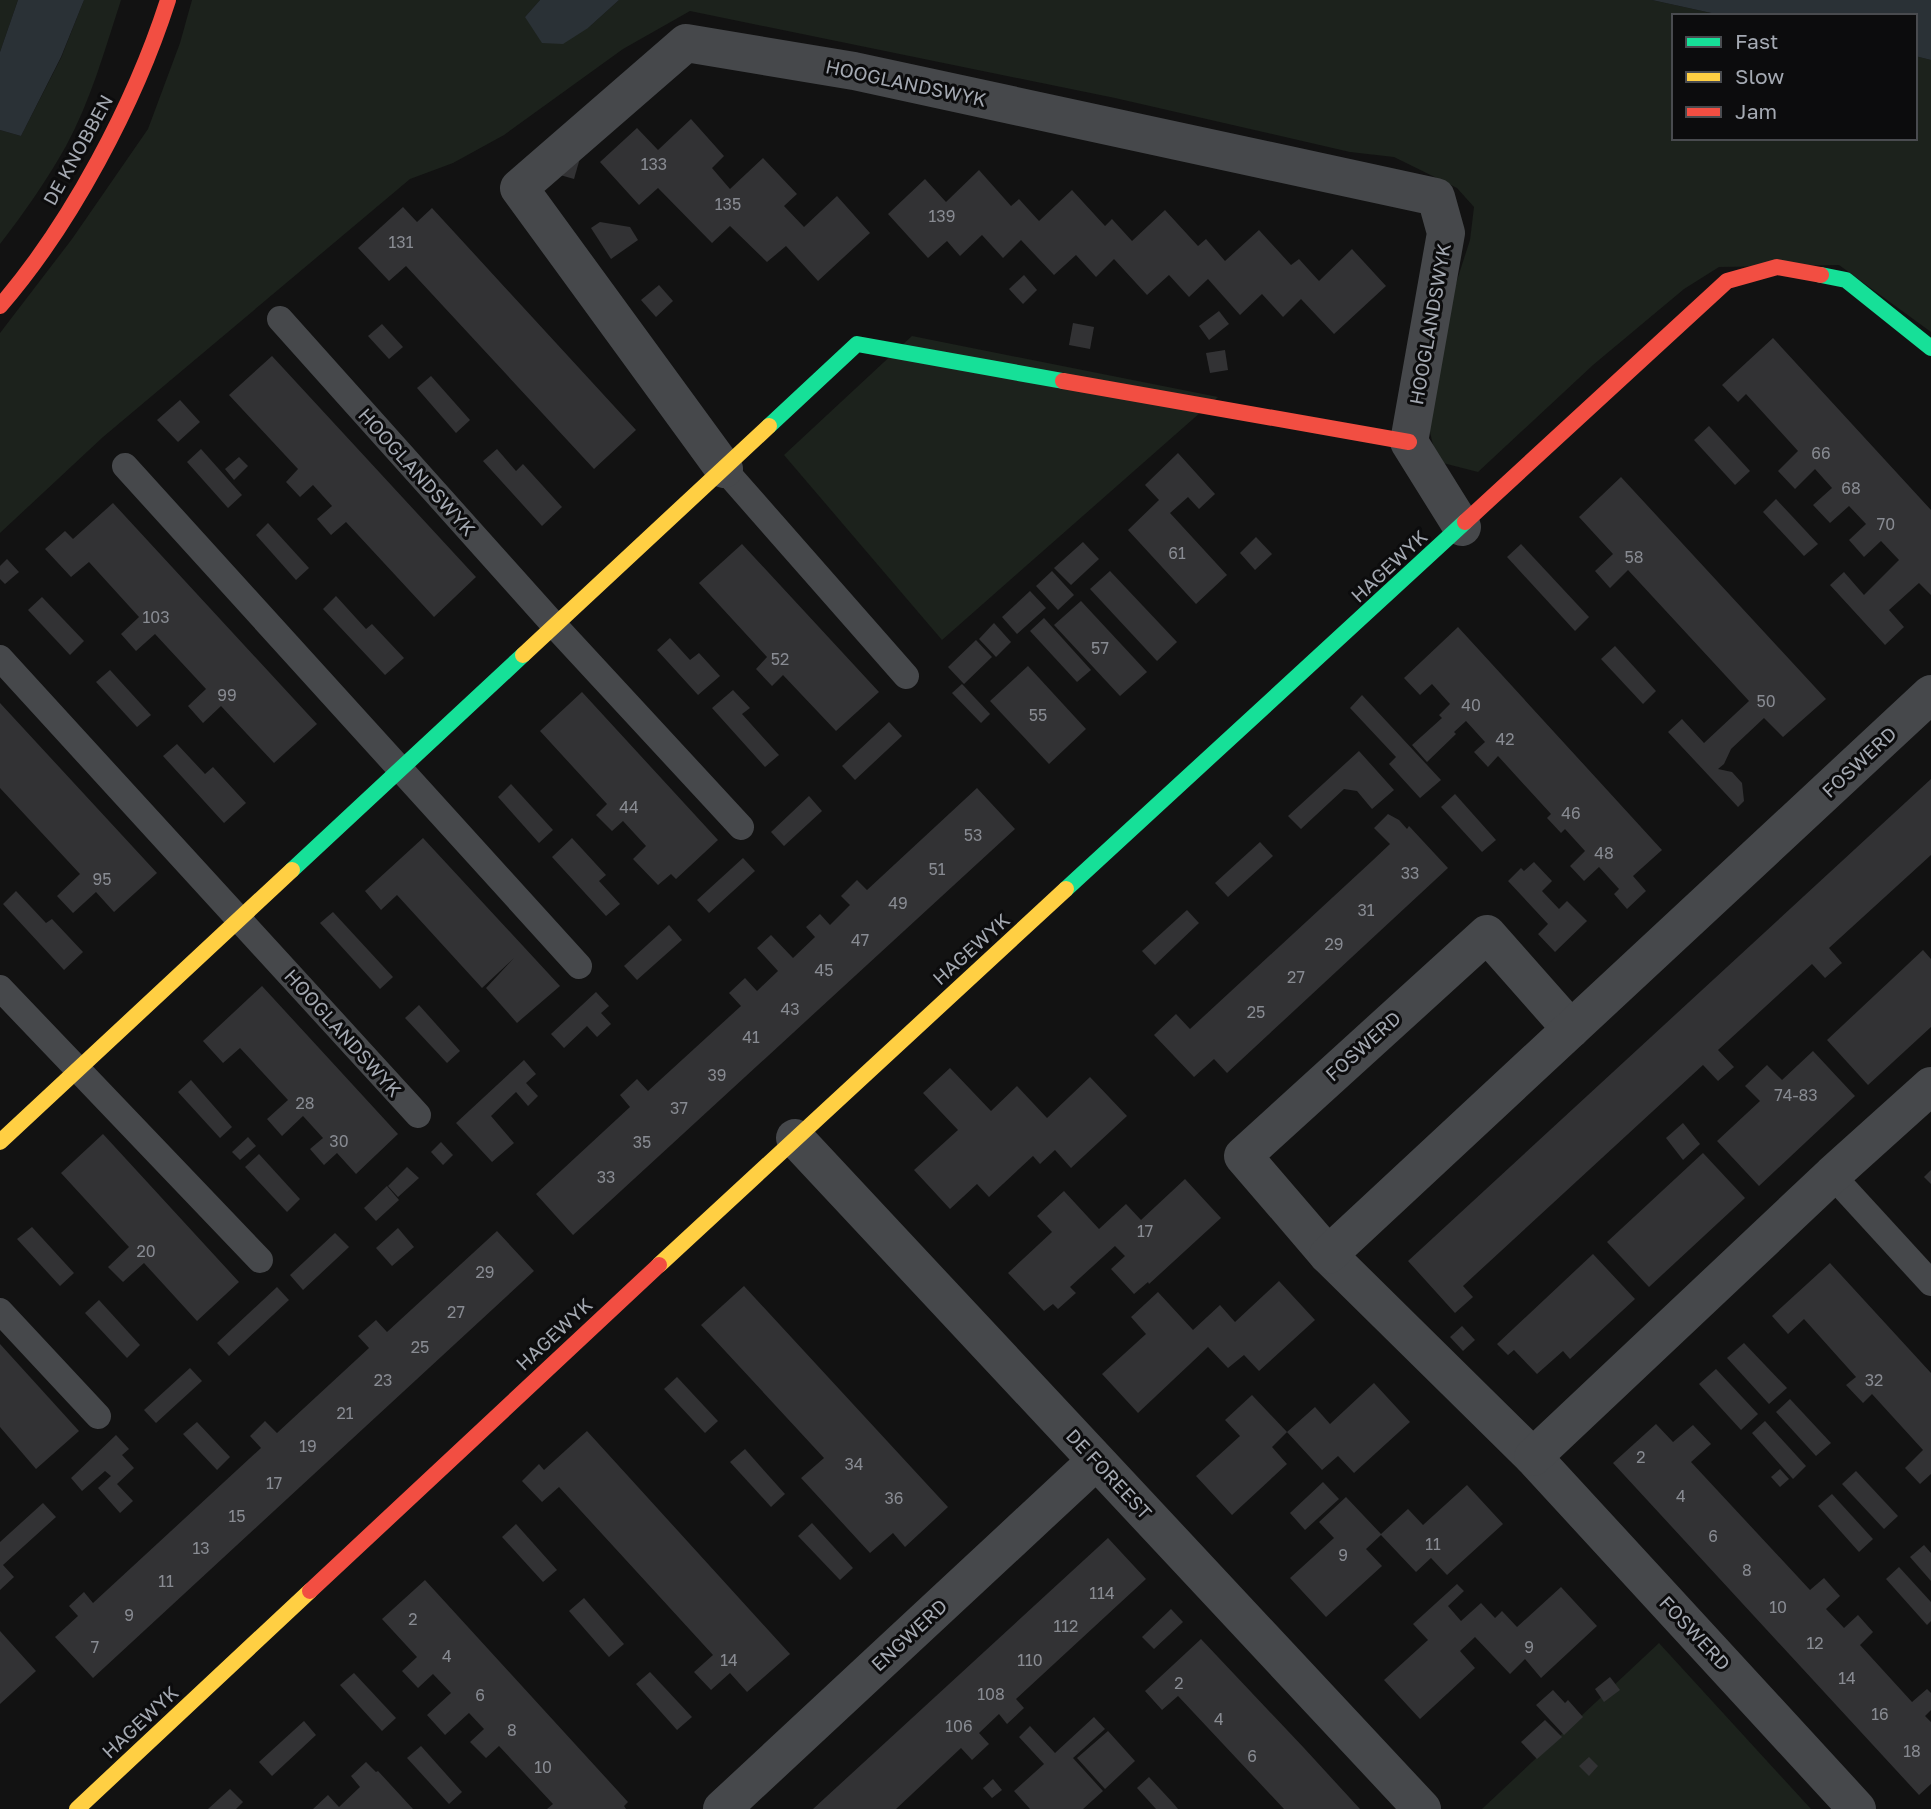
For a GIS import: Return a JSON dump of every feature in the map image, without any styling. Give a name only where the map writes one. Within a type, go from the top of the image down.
[{"type":"street","name":"DE KNOBBEN","points":[[0,306],[20,285],[68,212],[120,120],[142,73],[168,0]]},
{"type":"street","name":"HOOGLANDSWYK","points":[[724,469],[519,188],[686,43],[855,71],[1436,197],[1446,233],[1409,442]]},
{"type":"street","name":"HAGEWYK","points":[[77,1809],[795,1138],[1727,281],[1777,267],[1846,280],[1931,348]]},
{"type":"street","points":[[0,1142],[857,344],[1409,442],[1462,527]]},
{"type":"street","name":"FOSWERD","points":[[1328,1255],[1931,694]]},
{"type":"street","name":"FOSWERD","points":[[1570,1029],[1487,934],[1243,1156],[1328,1255],[1533,1457],[1857,1809]]},
{"type":"street","points":[[1533,1457],[1832,1175],[1931,1086]]},
{"type":"street","name":"DE FOREEST","points":[[795,1138],[1422,1809]]},
{"type":"street","name":"ENGWERD","points":[[722,1809],[1096,1461]]},
{"type":"lane","name":"HOOGLANDSWYK","points":[[280,319],[555,626],[741,827]]},
{"type":"lane","points":[[125,466],[579,966]]},
{"type":"lane","name":"HOOGLANDSWYK","points":[[724,469],[906,676]]},
{"type":"lane","name":"HOOGLANDSWYK","points":[[0,658],[418,1115]]},
{"type":"lane","points":[[0,988],[260,1260]]},
{"type":"lane","points":[[1832,1175],[1931,1283]]},
{"type":"lane","points":[[0,1311],[98,1416]]},
{"type":"shaded area","points":[[0,0],[18,0],[0,52]]},
{"type":"shaded area","points":[[18,0],[84,0],[61,57],[21,136],[0,130],[0,52]]},
{"type":"shaded area","points":[[84,0],[121,0],[97,74],[75,129],[43,184],[0,244],[0,130],[21,136],[61,58]]},
{"type":"shaded area","points":[[192,0],[540,0],[525,17],[588,28],[619,0],[1652,0],[1716,14],[1672,14],[1672,140],[1917,140],[1917,56],[1931,60],[1931,332],[1839,265],[1719,267],[1684,289],[1593,365],[1478,472],[1443,463],[1435,453],[1428,424],[1429,367],[1470,240],[1474,207],[1457,188],[1394,157],[1350,152],[1115,98],[690,11],[623,49],[504,135],[453,163],[410,179],[103,437],[0,533],[0,333],[72,239],[148,129],[180,43]]},
{"type":"shaded area","points":[[540,0],[619,0],[588,28],[563,44],[542,43],[525,17]]},
{"type":"shaded area","points":[[1652,0],[1931,0],[1931,60],[1917,56],[1917,14],[1716,14]]},
{"type":"shaded area","points":[[912,336],[1218,397],[942,640],[784,455]]},
{"type":"shaded area","points":[[1659,1643],[1811,1809],[1482,1809]]},
{"type":"building","points":[[691,119],[724,156],[712,168],[730,189],[763,158],[797,194],[784,206],[804,227],[837,196],[870,233],[818,281],[786,246],[767,262],[730,226],[712,243],[658,188],[639,205],[600,162],[637,128],[658,150]]},
{"type":"building","points":[[580,158],[574,179],[560,175]]},
{"type":"building","points":[[979,170],[1011,206],[1019,199],[1039,221],[1072,190],[1105,226],[1112,219],[1132,241],[1165,210],[1198,246],[1206,239],[1225,261],[1259,230],[1291,265],[1299,259],[1319,281],[1352,249],[1386,286],[1334,334],[1301,299],[1283,317],[1262,294],[1240,315],[1208,279],[1189,297],[1169,275],[1147,295],[1114,259],[1096,277],[1076,255],[1054,275],[1021,240],[1003,258],[982,235],[960,256],[947,241],[928,258],[888,214],[925,179],[946,202]]},
{"type":"building","points":[[403,207],[417,222],[432,208],[636,430],[594,469],[406,266],[389,281],[358,248]]},
{"type":"building","points":[[600,222],[630,227],[638,240],[611,259],[591,228]]},
{"type":"building","points":[[1024,275],[1037,290],[1023,304],[1009,289]]},
{"type":"building","points":[[659,285],[673,301],[656,317],[641,300]]},
{"type":"building","points":[[1219,311],[1229,324],[1209,340],[1199,326]]},
{"type":"building","points":[[1073,323],[1094,327],[1090,349],[1069,345]]},
{"type":"building","points":[[382,324],[403,347],[389,359],[368,336]]},
{"type":"building","points":[[1773,338],[1931,510],[1931,595],[1919,583],[1889,610],[1904,627],[1885,645],[1830,585],[1844,572],[1864,595],[1899,560],[1881,541],[1864,557],[1849,540],[1866,524],[1849,506],[1830,523],[1813,505],[1832,488],[1815,469],[1795,489],[1778,471],[1798,451],[1746,394],[1738,402],[1722,385]]},
{"type":"building","points":[[1225,350],[1228,370],[1210,373],[1206,353]]},
{"type":"building","points":[[272,356],[476,577],[434,617],[346,522],[331,535],[317,519],[332,506],[313,485],[300,497],[286,482],[298,469],[229,395]]},
{"type":"building","points":[[431,376],[470,420],[456,433],[417,388]]},
{"type":"building","points":[[180,400],[200,422],[178,442],[157,420]]},
{"type":"building","points":[[1709,426],[1750,471],[1735,485],[1694,440]]},
{"type":"building","points":[[201,449],[242,495],[228,508],[187,462]]},
{"type":"building","points":[[497,449],[516,471],[523,464],[562,507],[542,526],[483,461]]},
{"type":"building","points":[[1178,453],[1215,494],[1199,509],[1188,497],[1170,513],[1227,575],[1196,604],[1128,530],[1159,500],[1145,485]]},
{"type":"building","points":[[239,457],[248,466],[234,480],[225,469]]},
{"type":"building","points":[[1621,477],[1826,699],[1783,737],[1764,718],[1731,749],[1724,764],[1718,769],[1732,772],[1742,783],[1744,801],[1738,807],[1668,732],[1682,719],[1704,743],[1749,701],[1628,570],[1610,588],[1595,571],[1613,554],[1579,517]]},
{"type":"building","points":[[1776,499],[1818,544],[1804,556],[1763,512]]},
{"type":"building","points":[[113,503],[317,724],[274,763],[221,706],[203,723],[188,706],[206,689],[155,634],[136,651],[121,634],[139,617],[89,562],[71,577],[45,549],[65,531],[73,539]]},
{"type":"building","points":[[268,523],[309,568],[296,580],[256,535]]},
{"type":"building","points":[[1256,537],[1272,554],[1255,570],[1240,553]]},
{"type":"building","points":[[1083,542],[1099,559],[1071,585],[1054,568]]},
{"type":"building","points":[[742,544],[879,692],[836,731],[783,675],[772,686],[756,669],[767,657],[699,583]]},
{"type":"building","points":[[1521,544],[1589,617],[1575,631],[1507,557]]},
{"type":"building","points":[[7,559],[19,572],[5,584],[0,579],[0,566]]},
{"type":"building","points":[[1052,571],[1074,595],[1058,610],[1036,586]]},
{"type":"building","points":[[1110,571],[1177,642],[1157,661],[1090,589]]},
{"type":"building","points":[[1030,591],[1046,608],[1017,634],[1002,617]]},
{"type":"building","points":[[336,596],[366,629],[372,624],[404,658],[385,675],[323,609]]},
{"type":"building","points":[[42,597],[84,641],[70,655],[28,610]]},
{"type":"building","points":[[1081,601],[1147,672],[1120,696],[1054,625]]},
{"type":"building","points":[[1044,618],[1091,670],[1077,682],[1030,631]]},
{"type":"building","points":[[994,623],[1011,642],[996,657],[979,639]]},
{"type":"building","points":[[1458,627],[1662,850],[1633,876],[1646,891],[1627,909],[1614,894],[1619,889],[1599,867],[1584,881],[1570,866],[1585,851],[1565,829],[1561,833],[1547,818],[1551,814],[1498,756],[1488,767],[1474,752],[1485,742],[1466,721],[1427,762],[1412,745],[1442,718],[1439,715],[1450,704],[1432,684],[1420,695],[1404,678]]},
{"type":"building","points":[[670,638],[690,660],[699,653],[720,676],[698,695],[657,650]]},
{"type":"building","points":[[976,640],[992,657],[964,684],[948,667]]},
{"type":"building","points":[[1615,646],[1656,691],[1643,704],[1601,659]]},
{"type":"building","points":[[1028,666],[1086,729],[1049,764],[990,701]]},
{"type":"building","points":[[110,670],[151,715],[137,727],[96,682]]},
{"type":"building","points":[[962,684],[990,714],[981,723],[952,693]]},
{"type":"building","points":[[733,690],[750,708],[742,714],[779,755],[765,767],[712,708]]},
{"type":"building","points":[[582,692],[718,840],[676,879],[671,874],[658,885],[633,859],[646,846],[623,821],[612,831],[596,815],[607,804],[540,731]]},
{"type":"building","points":[[1362,695],[1441,780],[1420,798],[1389,764],[1396,757],[1350,708]]},
{"type":"building","points":[[0,703],[157,873],[114,912],[96,892],[73,913],[57,896],[80,874],[0,788]]},
{"type":"building","points":[[889,722],[902,736],[855,780],[842,766]]},
{"type":"building","points":[[177,744],[205,774],[213,767],[246,803],[224,823],[163,756]]},
{"type":"building","points":[[1359,751],[1394,790],[1372,809],[1357,791],[1344,789],[1301,829],[1288,816]]},
{"type":"building","points":[[1931,779],[1931,855],[1829,948],[1842,963],[1825,978],[1812,964],[1718,1050],[1734,1067],[1718,1081],[1703,1065],[1463,1286],[1473,1297],[1455,1313],[1408,1261]]},
{"type":"building","points":[[511,784],[553,830],[539,843],[498,797]]},
{"type":"building","points":[[977,788],[1015,829],[573,1235],[536,1194],[630,1107],[620,1095],[637,1079],[648,1091],[741,1006],[729,993],[745,978],[757,991],[778,971],[757,948],[771,935],[793,958],[815,937],[806,927],[820,914],[830,925],[850,905],[841,896],[857,880],[867,890]]},
{"type":"building","points":[[1455,794],[1496,840],[1482,852],[1441,807]]},
{"type":"building","points":[[809,796],[822,811],[784,846],[771,832]]},
{"type":"building","points":[[1388,814],[1399,820],[1407,829],[1409,826],[1448,868],[1227,1073],[1214,1059],[1194,1077],[1154,1035],[1176,1014],[1190,1029],[1390,844],[1374,828]]},
{"type":"building","points":[[423,838],[560,986],[517,1023],[486,988],[514,958],[482,988],[397,895],[381,910],[365,891]]},
{"type":"building","points":[[572,838],[606,875],[599,881],[620,904],[606,916],[552,857]]},
{"type":"building","points":[[1260,842],[1273,856],[1228,897],[1215,883]]},
{"type":"building","points":[[743,858],[755,871],[709,913],[697,900]]},
{"type":"building","points":[[1534,862],[1552,881],[1542,891],[1559,909],[1567,901],[1587,921],[1555,952],[1538,934],[1548,924],[1508,881],[1521,868],[1524,871]]},
{"type":"building","points":[[16,891],[46,923],[52,919],[83,952],[64,970],[3,904]]},
{"type":"building","points":[[1187,910],[1199,923],[1155,965],[1142,951]]},
{"type":"building","points":[[333,912],[393,977],[380,989],[320,923]]},
{"type":"building","points":[[669,925],[682,940],[637,980],[624,966]]},
{"type":"building","points":[[1923,950],[1931,959],[1931,1027],[1868,1085],[1827,1040]]},
{"type":"building","points":[[262,986],[398,1134],[356,1174],[337,1153],[324,1165],[310,1149],[323,1138],[303,1116],[282,1136],[267,1119],[288,1100],[240,1048],[223,1063],[203,1041]]},
{"type":"building","points":[[596,992],[609,1006],[601,1013],[611,1024],[597,1037],[587,1026],[564,1048],[551,1034]]},
{"type":"building","points":[[419,1005],[460,1051],[447,1063],[405,1018]]},
{"type":"building","points":[[1813,1051],[1855,1096],[1759,1186],[1717,1141],[1760,1101],[1745,1086],[1767,1065],[1782,1080]]},
{"type":"building","points":[[524,1060],[536,1074],[526,1083],[538,1096],[528,1106],[516,1092],[491,1116],[514,1143],[492,1162],[456,1123]]},
{"type":"building","points":[[950,1068],[991,1111],[1017,1086],[1047,1118],[1090,1077],[1127,1116],[1071,1168],[1055,1150],[1040,1164],[1033,1156],[989,1197],[977,1184],[950,1209],[914,1170],[958,1130],[923,1093]]},
{"type":"building","points":[[191,1080],[232,1127],[220,1138],[178,1092]]},
{"type":"building","points":[[1683,1123],[1700,1144],[1683,1160],[1666,1138]]},
{"type":"building","points":[[103,1134],[239,1282],[197,1321],[144,1263],[123,1282],[108,1267],[129,1247],[61,1173]]},
{"type":"building","points":[[248,1137],[256,1146],[240,1160],[232,1152]]},
{"type":"building","points":[[441,1142],[453,1155],[443,1165],[431,1152]]},
{"type":"building","points":[[1703,1153],[1745,1198],[1649,1287],[1607,1242]]},
{"type":"building","points":[[259,1154],[300,1199],[287,1212],[245,1167]]},
{"type":"building","points":[[407,1167],[419,1178],[398,1197],[388,1186]]},
{"type":"building","points":[[1931,1170],[1931,1184],[1924,1177]]},
{"type":"building","points":[[1185,1179],[1221,1218],[1149,1284],[1148,1282],[1134,1294],[1111,1269],[1125,1256],[1115,1246],[1070,1287],[1076,1293],[1058,1309],[1053,1304],[1044,1311],[1008,1273],[1052,1232],[1037,1216],[1064,1191],[1099,1229],[1126,1204],[1141,1220]]},
{"type":"building","points":[[387,1186],[399,1200],[376,1221],[364,1208]]},
{"type":"building","points":[[32,1227],[74,1273],[60,1286],[17,1239]]},
{"type":"building","points":[[398,1228],[414,1247],[392,1266],[376,1248]]},
{"type":"building","points":[[497,1231],[534,1271],[93,1678],[55,1637],[78,1616],[69,1606],[84,1592],[93,1603],[261,1448],[250,1436],[265,1421],[277,1433],[369,1348],[358,1336],[376,1320],[387,1332]]},
{"type":"building","points":[[335,1233],[349,1247],[303,1290],[290,1275]]},
{"type":"building","points":[[1593,1254],[1635,1299],[1570,1359],[1563,1351],[1537,1374],[1514,1350],[1508,1355],[1497,1344]]},
{"type":"building","points":[[1830,1263],[1931,1373],[1931,1474],[1920,1484],[1905,1468],[1923,1450],[1872,1394],[1863,1403],[1846,1385],[1856,1377],[1804,1319],[1788,1334],[1772,1316]]},
{"type":"building","points":[[1279,1281],[1315,1320],[1259,1371],[1244,1355],[1228,1368],[1208,1347],[1138,1413],[1102,1374],[1146,1334],[1131,1317],[1158,1292],[1193,1330],[1220,1305],[1235,1322]]},
{"type":"building","points":[[744,1286],[948,1507],[905,1547],[893,1533],[870,1553],[801,1478],[824,1458],[701,1325]]},
{"type":"building","points":[[277,1287],[289,1300],[229,1356],[217,1343]]},
{"type":"building","points":[[99,1300],[140,1345],[127,1358],[85,1313]]},
{"type":"building","points":[[1462,1326],[1475,1340],[1463,1351],[1450,1337]]},
{"type":"building","points":[[1744,1343],[1787,1388],[1769,1404],[1727,1358]]},
{"type":"building","points":[[0,1344],[79,1431],[36,1469],[0,1427]]},
{"type":"building","points":[[190,1368],[202,1381],[156,1423],[144,1410]]},
{"type":"building","points":[[1716,1369],[1758,1414],[1741,1430],[1699,1384]]},
{"type":"building","points":[[677,1377],[718,1421],[705,1433],[664,1389]]},
{"type":"building","points":[[1374,1383],[1410,1422],[1354,1473],[1338,1456],[1322,1470],[1287,1432],[1315,1407],[1330,1424]]},
{"type":"building","points":[[1252,1395],[1287,1432],[1272,1447],[1287,1464],[1232,1515],[1196,1476],[1240,1436],[1225,1420]]},
{"type":"building","points":[[1790,1399],[1831,1443],[1816,1456],[1776,1412]]},
{"type":"building","points":[[1765,1421],[1806,1466],[1793,1479],[1752,1433]]},
{"type":"building","points":[[197,1422],[230,1457],[217,1470],[183,1434]]},
{"type":"building","points":[[1656,1424],[1673,1442],[1693,1425],[1711,1444],[1691,1462],[1810,1590],[1824,1578],[1840,1596],[1826,1609],[1844,1628],[1858,1615],[1873,1632],[1860,1645],[1912,1702],[1927,1689],[1931,1693],[1931,1710],[1925,1716],[1931,1722],[1931,1784],[1919,1795],[1613,1463]]},
{"type":"building","points":[[587,1431],[790,1654],[747,1692],[730,1673],[711,1690],[694,1672],[713,1655],[559,1487],[542,1502],[522,1481],[539,1464],[544,1470]]},
{"type":"building","points":[[116,1435],[129,1449],[122,1455],[134,1468],[117,1484],[133,1501],[120,1513],[98,1488],[111,1476],[105,1471],[82,1491],[71,1478]]},
{"type":"building","points":[[745,1449],[785,1494],[771,1507],[730,1462]]},
{"type":"building","points":[[1780,1469],[1789,1479],[1780,1487],[1771,1477]]},
{"type":"building","points":[[1856,1471],[1898,1516],[1884,1529],[1842,1484]]},
{"type":"building","points":[[1323,1482],[1339,1499],[1305,1530],[1290,1513]]},
{"type":"building","points":[[1467,1485],[1503,1524],[1447,1575],[1431,1558],[1416,1572],[1381,1535],[1366,1549],[1382,1566],[1326,1617],[1290,1578],[1334,1538],[1319,1522],[1346,1497],[1381,1534],[1408,1509],[1423,1525]]},
{"type":"building","points":[[1832,1494],[1873,1539],[1859,1552],[1818,1506]]},
{"type":"building","points":[[43,1503],[56,1517],[3,1565],[14,1577],[0,1590],[0,1542]]},
{"type":"building","points":[[812,1523],[853,1568],[840,1580],[798,1536]]},
{"type":"building","points":[[516,1524],[557,1570],[543,1582],[502,1537]]},
{"type":"building","points":[[1108,1538],[1146,1579],[1016,1699],[1024,1708],[1007,1724],[999,1714],[979,1733],[989,1744],[972,1760],[961,1748],[896,1809],[813,1809]]},
{"type":"building","points":[[1924,1545],[1931,1553],[1931,1581],[1910,1557]]},
{"type":"building","points":[[1899,1567],[1931,1602],[1931,1621],[1927,1625],[1886,1579]]},
{"type":"building","points":[[425,1580],[628,1802],[624,1806],[626,1809],[547,1809],[553,1804],[499,1746],[486,1758],[470,1742],[484,1729],[469,1713],[445,1735],[427,1715],[451,1693],[433,1674],[418,1688],[402,1671],[417,1657],[382,1619]]},
{"type":"building","points":[[1457,1584],[1464,1591],[1448,1606],[1461,1621],[1481,1603],[1495,1618],[1502,1611],[1517,1627],[1561,1587],[1597,1626],[1541,1678],[1525,1659],[1510,1674],[1475,1637],[1460,1651],[1475,1668],[1420,1719],[1384,1680],[1428,1640],[1413,1624]]},
{"type":"building","points":[[584,1598],[624,1644],[609,1657],[569,1611]]},
{"type":"building","points":[[1171,1609],[1183,1622],[1154,1649],[1142,1637]]},
{"type":"building","points":[[0,1631],[36,1671],[0,1704]]},
{"type":"building","points":[[1201,1639],[1360,1809],[1284,1809],[1178,1696],[1162,1710],[1145,1691]]},
{"type":"building","points":[[650,1672],[692,1717],[677,1730],[636,1684]]},
{"type":"building","points":[[354,1673],[396,1718],[382,1731],[340,1685]]},
{"type":"building","points":[[1610,1677],[1620,1690],[1604,1702],[1595,1689]]},
{"type":"building","points":[[1553,1690],[1565,1703],[1568,1700],[1583,1717],[1564,1735],[1536,1705]]},
{"type":"building","points":[[1094,1717],[1105,1729],[1073,1758],[1103,1791],[1083,1809],[1030,1809],[1014,1791],[1044,1764],[1019,1737],[1030,1726],[1055,1753]]},
{"type":"building","points":[[1545,1720],[1562,1737],[1537,1759],[1521,1742]]},
{"type":"building","points":[[304,1721],[316,1735],[272,1776],[259,1762]]},
{"type":"building","points":[[1108,1731],[1135,1761],[1105,1789],[1077,1758]]},
{"type":"building","points":[[421,1746],[462,1792],[449,1804],[407,1758]]},
{"type":"building","points":[[1589,1757],[1598,1766],[1589,1776],[1579,1766]]},
{"type":"building","points":[[366,1762],[378,1771],[413,1809],[313,1809],[328,1795],[339,1807],[360,1787],[351,1776]]},
{"type":"building","points":[[1149,1777],[1178,1809],[1156,1809],[1137,1788]]},
{"type":"building","points":[[993,1779],[1002,1790],[992,1798],[983,1788]]},
{"type":"building","points":[[230,1789],[243,1802],[236,1809],[208,1809]]},
{"type":"traffic: fast","points":[[1821,275],[1846,280],[1931,348]]},
{"type":"traffic: fast","points":[[769,426],[857,344],[1063,381]]},
{"type":"traffic: fast","points":[[1066,889],[1465,522]]},
{"type":"traffic: fast","points":[[292,870],[523,655]]},
{"type":"traffic: slow","points":[[523,655],[769,426]]},
{"type":"traffic: slow","points":[[0,1142],[292,870]]},
{"type":"traffic: slow","points":[[659,1265],[1066,889]]},
{"type":"traffic: slow","points":[[77,1809],[310,1591]]},
{"type":"traffic: jam","points":[[0,306],[52,238],[98,161],[138,80],[168,0]]},
{"type":"traffic: jam","points":[[1465,522],[1727,281],[1777,267],[1821,275]]},
{"type":"traffic: jam","points":[[1063,381],[1409,442]]},
{"type":"traffic: jam","points":[[310,1591],[659,1265]]}]
